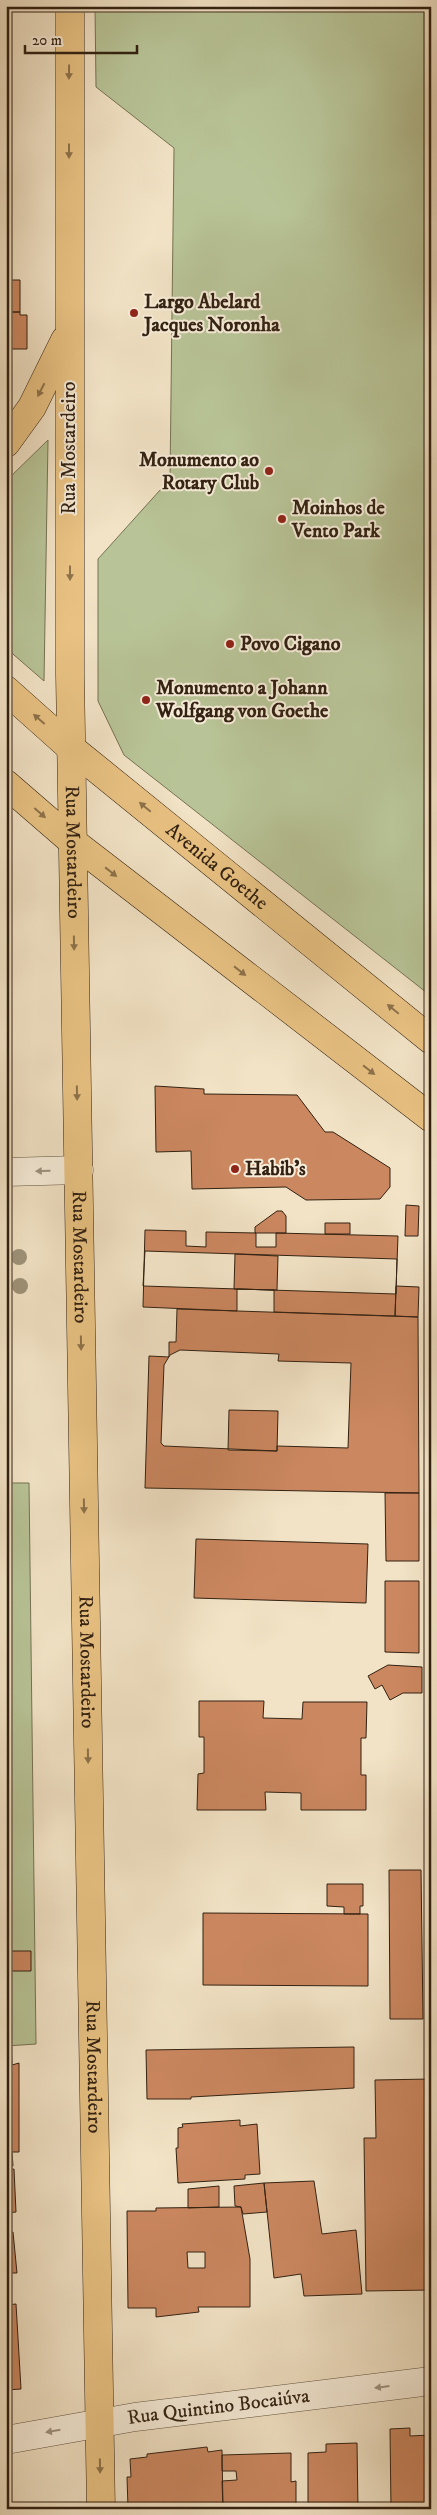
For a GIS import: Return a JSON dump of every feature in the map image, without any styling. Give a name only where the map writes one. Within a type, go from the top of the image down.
[{"type":"main road","name":"Rua Mostardeiro","points":[[70,6],[69,330],[73,842],[101,2509]]},
{"type":"main road","points":[[6,443],[32,407],[69,330]]},
{"type":"main road","name":"Avenida Goethe","points":[[6,690],[72,748],[431,1040]]},
{"type":"main road","points":[[6,784],[73,842],[431,1118]]},
{"type":"street","points":[[6,1172],[79,1170]]},
{"type":"street","name":"Rua Quintino Bocaiúva","points":[[6,2440],[100,2423],[431,2381]]},
{"type":"green space","name":"Moinhos de Vento Park","points":[[95,6],[431,6],[431,996],[124,755],[98,701],[98,559],[170,479],[174,148],[96,87]]},
{"type":"green space","points":[[48,440],[44,681],[6,648],[6,481]]},
{"type":"green space","points":[[6,1483],[29,1483],[36,2044],[6,2046]]},
{"type":"building","points":[[6,280],[20,280],[20,312],[6,312]]},
{"type":"building","points":[[6,312],[20,312],[20,315],[27,315],[27,349],[9,349],[9,341],[6,341]]},
{"type":"building","points":[[155,1086],[204,1089],[204,1094],[297,1095],[325,1132],[333,1132],[390,1168],[390,1187],[380,1199],[306,1200],[286,1187],[192,1189],[191,1151],[156,1152]]},
{"type":"building","points":[[406,1205],[419,1206],[418,1236],[405,1236]]},
{"type":"building","points":[[277,1211],[282,1211],[286,1216],[286,1233],[255,1233],[255,1227]]},
{"type":"building","points":[[325,1223],[350,1223],[350,1234],[325,1234]]},
{"type":"building","points":[[145,1230],[186,1231],[186,1246],[206,1247],[206,1232],[256,1233],[256,1247],[276,1247],[276,1233],[398,1236],[395,1316],[274,1312],[274,1290],[237,1289],[237,1311],[143,1307]]},
{"type":"building","points":[[145,1251],[397,1259],[396,1294],[143,1286]]},
{"type":"building","points":[[235,1254],[278,1256],[277,1290],[234,1289]]},
{"type":"building","points":[[396,1286],[419,1287],[418,1317],[395,1316]]},
{"type":"building","points":[[7,1301],[9,1423],[6,1423]]},
{"type":"building","points":[[177,1309],[418,1317],[419,1493],[145,1488],[149,1356],[169,1357],[169,1342],[176,1342]]},
{"type":"building","points":[[180,1350],[279,1354],[278,1361],[351,1363],[348,1448],[277,1446],[277,1451],[164,1446],[161,1443],[164,1365],[170,1355]]},
{"type":"building","points":[[229,1410],[278,1411],[277,1451],[228,1450]]},
{"type":"building","points":[[6,1423],[9,1423],[9,1463],[6,1463]]},
{"type":"building","points":[[385,1493],[419,1493],[419,1561],[386,1561]]},
{"type":"building","points":[[196,1539],[368,1544],[366,1603],[194,1598]]},
{"type":"building","points":[[385,1581],[419,1581],[419,1653],[385,1652]]},
{"type":"building","points":[[388,1665],[422,1667],[422,1693],[403,1693],[390,1700],[382,1685],[375,1689],[368,1676]]},
{"type":"building","points":[[199,1701],[264,1701],[263,1718],[302,1719],[303,1702],[367,1702],[366,1738],[361,1738],[361,1775],[366,1775],[366,1810],[301,1810],[301,1793],[265,1792],[266,1810],[197,1810],[198,1774],[204,1773],[204,1737],[199,1737]]},
{"type":"building","points":[[389,1870],[421,1870],[423,2019],[390,2019]]},
{"type":"building","points":[[327,1884],[363,1884],[363,1906],[360,1906],[360,1914],[344,1914],[344,1907],[327,1906]]},
{"type":"building","points":[[203,1913],[368,1914],[368,1986],[203,1985]]},
{"type":"building","points":[[6,1951],[31,1951],[31,1971],[6,1971]]},
{"type":"building","points":[[11,2045],[12,2065],[19,2063],[19,2152],[12,2152],[13,2166],[6,2167],[6,2046]]},
{"type":"building","points":[[354,2047],[354,2088],[191,2097],[191,2099],[147,2099],[146,2050]]},
{"type":"building","points":[[431,2079],[431,2290],[366,2291],[364,2138],[376,2138],[375,2080]]},
{"type":"building","points":[[240,2120],[240,2126],[257,2124],[260,2174],[245,2175],[245,2179],[178,2183],[176,2148],[178,2148],[178,2128],[183,2127],[182,2124]]},
{"type":"building","points":[[14,2169],[16,2212],[6,2213],[6,2170]]},
{"type":"building","points":[[314,2181],[322,2234],[356,2230],[362,2294],[304,2296],[301,2274],[274,2278],[264,2183]]},
{"type":"building","points":[[264,2183],[267,2212],[243,2214],[241,2207],[235,2206],[234,2186]]},
{"type":"building","points":[[219,2186],[219,2207],[188,2208],[188,2189]]},
{"type":"building","points":[[241,2207],[250,2259],[250,2307],[198,2307],[199,2312],[156,2317],[156,2308],[128,2308],[127,2211],[156,2211],[156,2208]],"holes":[[[187,2252],[205,2252],[205,2268],[188,2268]]]},
{"type":"building","points":[[6,2232],[13,2232],[17,2273],[6,2273]]},
{"type":"building","points":[[16,2304],[21,2389],[6,2390],[6,2305]]},
{"type":"building","points":[[410,2428],[410,2436],[431,2435],[431,2509],[391,2509],[390,2429]]},
{"type":"building","points":[[357,2443],[358,2509],[308,2508],[308,2453],[326,2452],[326,2444]]},
{"type":"building","points":[[207,2447],[208,2452],[222,2450],[223,2509],[128,2508],[127,2477],[131,2477],[130,2459],[147,2457],[147,2454]]},
{"type":"building","points":[[291,2453],[291,2482],[296,2481],[296,2509],[223,2509],[222,2481],[237,2480],[236,2471],[222,2471],[222,2455]]},
{"type":"place","name":"Largo Abelard Jacques Noronha","points":[[134,313]]},
{"type":"place","name":"Monumento ao Rotary Club","points":[[269,471]]},
{"type":"place","name":"Moinhos de Vento Park","points":[[282,519]]},
{"type":"place","name":"Povo Cigano","points":[[230,644]]},
{"type":"place","name":"Monumento a Johann Wolfgang von Goethe","points":[[146,700]]},
{"type":"place","name":"Habib's","points":[[235,1169]]}]
